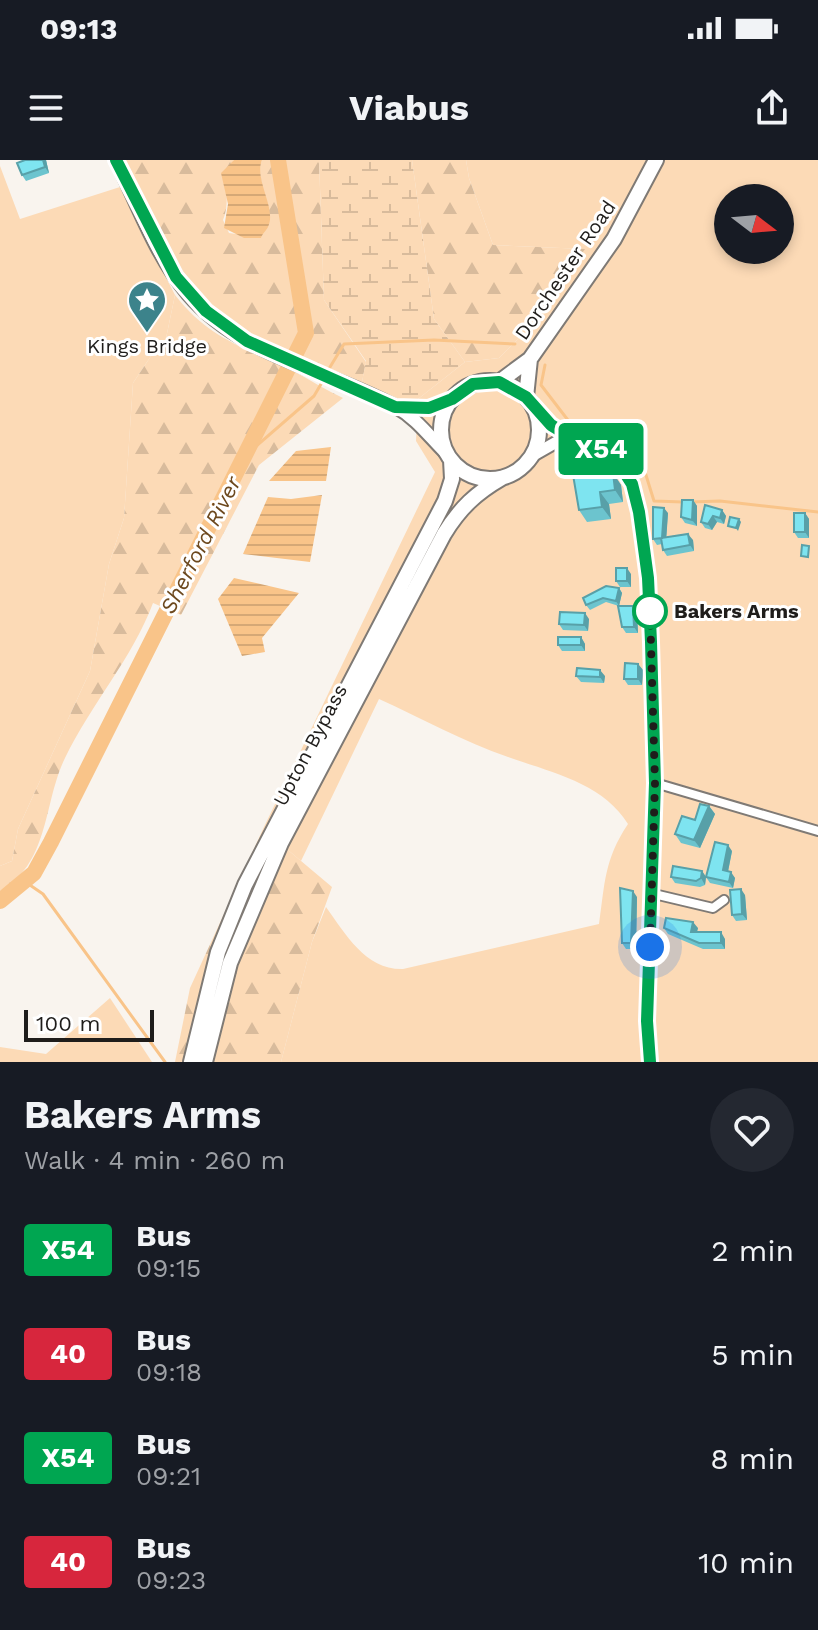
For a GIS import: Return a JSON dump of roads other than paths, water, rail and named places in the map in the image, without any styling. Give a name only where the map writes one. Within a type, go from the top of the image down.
[{"type":"highway","name":"Dorchester Road","points":[[499,382],[530,359],[614,239],[656,160]]},
{"type":"highway","name":"Dorchester Road","points":[[530,359],[530,403]]},
{"type":"highway","points":[[499,382],[530,403],[539,433],[532,456],[514,473],[502,478],[491,480],[468,474],[448,456],[441,429],[452,399],[473,384],[499,382]]},
{"type":"highway","name":"Upton Bypass","points":[[191,1062],[218,952],[245,885],[445,501],[452,479],[448,456]]},
{"type":"highway","name":"Upton Bypass","points":[[205,1062],[230,963],[281,843],[451,522],[481,490],[502,478]]},
{"type":"main road","points":[[116,160],[166,263],[189,295],[219,322],[284,360],[395,407],[422,426],[448,456]]},
{"type":"main road","points":[[395,407],[429,408],[452,399]]},
{"type":"main road","points":[[530,403],[551,425],[574,439],[608,452],[632,484],[639,512],[648,578],[655,783],[654,894],[647,1006],[650,1062]]},
{"type":"main road","points":[[532,456],[560,440],[574,439]]},
{"type":"street","points":[[655,783],[818,831]]},
{"type":"street","points":[[654,894],[713,908],[724,900]]},
{"type":"waterway","name":"Sherford River","points":[[0,901],[34,873],[51,842],[306,333],[278,160]]},
{"type":"waterway","points":[[327,372],[344,344],[434,340],[515,344]]},
{"type":"waterway","points":[[545,365],[541,385],[574,428],[636,443],[654,501],[683,502]]},
{"type":"waterway","points":[[240,460],[314,396],[324,379]]},
{"type":"waterway","points":[[691,502],[720,501],[818,512]]},
{"type":"waterway","points":[[24,881],[43,894],[165,1062]]},
{"type":"place","name":"Kings Bridge","points":[[147,334]]},
{"type":"place","name":"Bakers Arms","points":[[650,611]]}]
